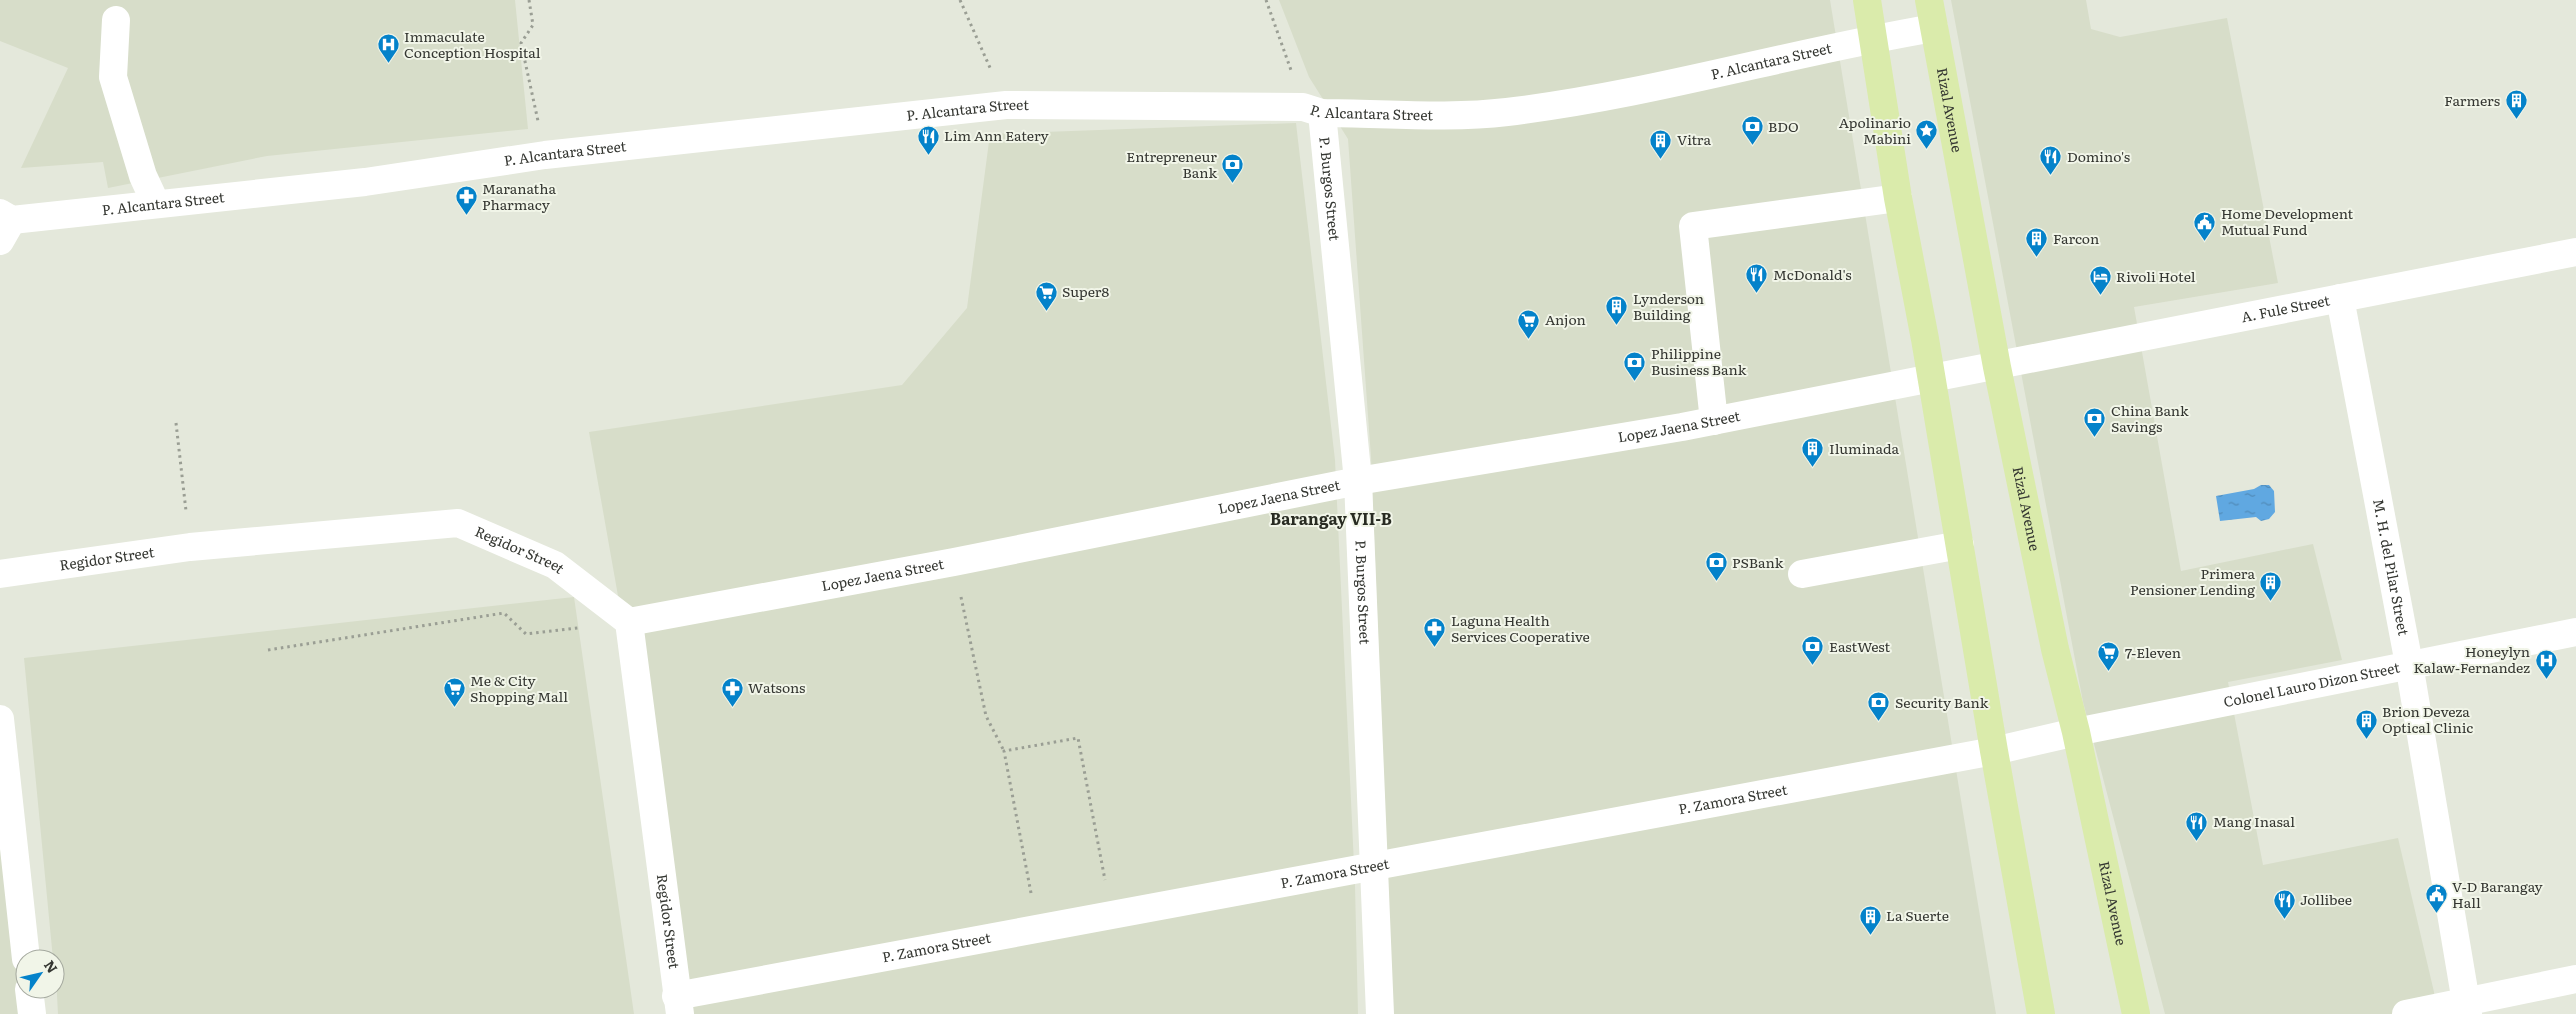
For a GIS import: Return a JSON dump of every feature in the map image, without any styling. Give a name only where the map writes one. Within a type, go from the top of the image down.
[{"type":"main road","points":[[1867,0],[1898,198],[2041,1014]]},
{"type":"main road","name":"Rizal Avenue","points":[[1929,0],[1997,367],[2055,649],[2076,732],[2136,1014]]},
{"type":"street","points":[[116,20],[113,76],[143,176],[156,204]]},
{"type":"street","name":"P. Alcantara Street","points":[[4,225],[156,204],[365,182],[545,155],[1006,105],[1506,112],[1642,90],[1873,39],[1934,28]]},
{"type":"street","name":"P. Burgos Street","points":[[1312,110],[1358,481],[1380,1014]]},
{"type":"street","points":[[1714,421],[1693,226],[1898,198]]},
{"type":"street","name":"A. Fule Street","points":[[1931,379],[2576,252]]},
{"type":"street","name":"M. H. del Pilar Street","points":[[2340,298],[2409,664],[2467,1007]]},
{"type":"street","name":"Lopez Jaena Street","points":[[630,622],[954,562],[1358,481],[1714,421],[1931,379]]},
{"type":"street","name":"Regidor Street","points":[[0,574],[190,547],[458,523],[556,565],[630,622],[678,1005]]},
{"type":"street","points":[[1802,574],[1960,545]]},
{"type":"street","name":"Colonel Lauro Dizon Street","points":[[1994,752],[2076,732],[2576,632]]},
{"type":"street","points":[[0,719],[25,949]]},
{"type":"street","name":"P. Zamora Street","points":[[678,1005],[1038,928],[1994,752]]},
{"type":"street","points":[[2406,1014],[2467,1007],[2576,979]]},
{"type":"street","points":[[30,999],[32,1014]]},
{"type":"path","points":[[529,0],[533,25],[521,43],[545,155]]},
{"type":"path","points":[[960,0],[1006,105]]},
{"type":"path","points":[[1266,0],[1312,110]]},
{"type":"path","points":[[176,423],[190,547]]},
{"type":"path","points":[[954,562],[986,716],[1004,751],[1038,928]]},
{"type":"path","points":[[268,650],[504,613],[526,634],[630,622]]},
{"type":"path","points":[[1004,751],[1078,738],[1111,914]]},
{"type":"shaded area","points":[[0,0],[515,0],[528,129],[267,156],[108,188],[103,162],[21,168],[68,68],[0,41]]},
{"type":"shaded area","points":[[1279,0],[1830,0],[1996,1014],[1393,1014],[1371,457],[1348,139],[1309,77]]},
{"type":"shaded area","points":[[1951,0],[2086,0],[2091,29],[2120,37],[2227,18],[2278,283],[2134,307],[2181,571],[2313,544],[2342,660],[2228,682],[2263,865],[2398,838],[2434,992],[2436,1014],[2165,1014],[2083,702]]},
{"type":"shaded area","points":[[1296,123],[1335,460],[1355,886],[1358,1014],[692,1014],[589,432],[902,385],[967,308],[990,134]]},
{"type":"shaded area","points":[[574,597],[634,1014],[58,1014],[57,999],[65,999],[65,949],[52,949],[24,658]]},
{"type":"shaded area","points":[[0,842],[15,959],[15,999],[20,999],[22,1014],[0,1014]]},
{"type":"water","points":[[2261,485],[2269,485],[2274,491],[2275,512],[2269,519],[2261,521],[2256,517],[2220,521],[2216,496],[2254,489]]},
{"type":"place","name":"Immaculate Conception Hospital","points":[[388,64]]},
{"type":"place","name":"Farmers","points":[[2516,120]]},
{"type":"place","name":"BDO","points":[[1752,146]]},
{"type":"place","name":"Apolinario Mabini","points":[[1927,150]]},
{"type":"place","name":"Lim Ann Eatery","points":[[928,155]]},
{"type":"place","name":"Vitra","points":[[1661,159]]},
{"type":"place","name":"Domino's","points":[[2051,176]]},
{"type":"place","name":"Entrepreneur Bank","points":[[1233,184]]},
{"type":"place","name":"Maranatha Pharmacy","points":[[466,216]]},
{"type":"place","name":"Home Development Mutual Fund","points":[[2205,241]]},
{"type":"place","name":"Farcon","points":[[2037,258]]},
{"type":"place","name":"McDonald's","points":[[1757,294]]},
{"type":"place","name":"Rivoli Hotel","points":[[2100,296]]},
{"type":"place","name":"Super8","points":[[1046,311]]},
{"type":"place","name":"Lynderson Building","points":[[1617,326]]},
{"type":"place","name":"Anjon","points":[[1529,339]]},
{"type":"place","name":"Philippine Business Bank","points":[[1635,381]]},
{"type":"place","name":"China Bank Savings","points":[[2095,438]]},
{"type":"place","name":"Iluminada","points":[[1813,468]]},
{"type":"place","name":"PSBank","points":[[1716,582]]},
{"type":"place","name":"Primera Pensioner Lending","points":[[2271,601]]},
{"type":"place","name":"Laguna Health Services Cooperative","points":[[1435,648]]},
{"type":"place","name":"EastWest","points":[[1813,666]]},
{"type":"place","name":"7-Eleven","points":[[2109,672]]},
{"type":"place","name":"Honeylyn Kalaw-Fernandez","points":[[2546,679]]},
{"type":"place","name":"Watsons","points":[[732,707]]},
{"type":"place","name":"Me & City Shopping Mall","points":[[454,708]]},
{"type":"place","name":"Security Bank","points":[[1879,722]]},
{"type":"place","name":"Brion Deveza Optical Clinic","points":[[2366,739]]},
{"type":"place","name":"Mang Inasal","points":[[2197,841]]},
{"type":"place","name":"V-D Barangay Hall","points":[[2436,914]]},
{"type":"place","name":"Jollibee","points":[[2284,919]]},
{"type":"place","name":"La Suerte","points":[[1870,935]]},
{"type":"district","name":"Barangay VII-B","points":[[1331,519]]}]
